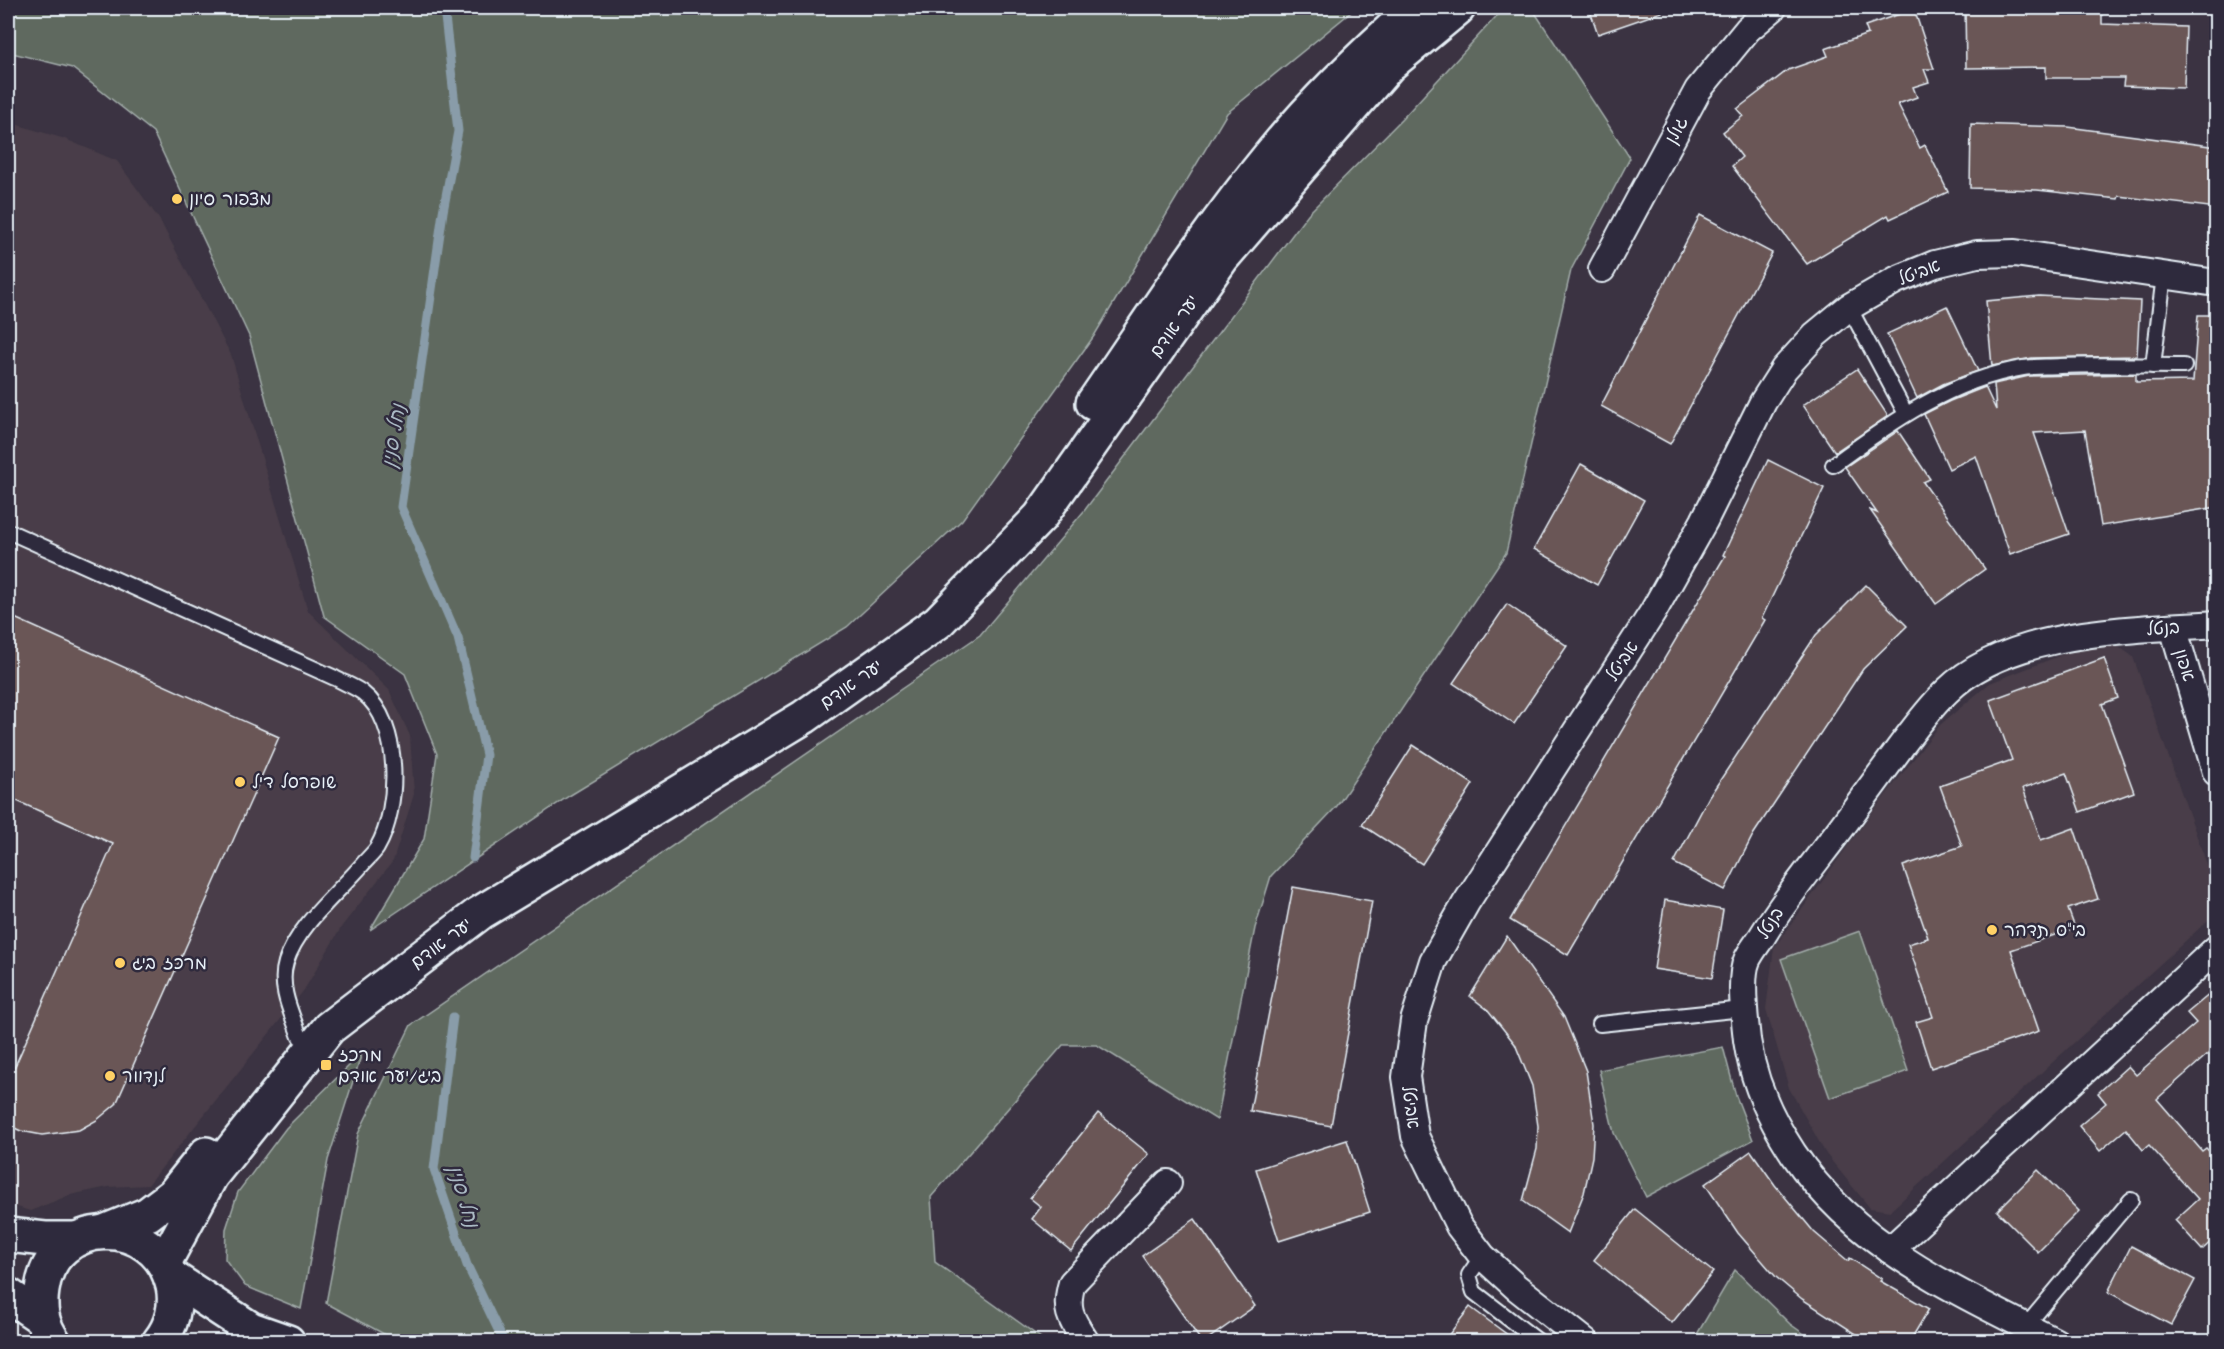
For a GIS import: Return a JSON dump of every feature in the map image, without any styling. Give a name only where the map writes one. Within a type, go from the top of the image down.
[{"type":"street","name":"יער אודם","points":[[90,1235],[148,1214],[172,1195],[193,1172],[273,1065],[317,1019],[357,984],[430,929],[794,702],[864,656],[922,612],[969,567],[1020,509],[1187,267],[1272,153],[1377,41],[1415,8]]},
{"type":"street","name":"יער אודם","points":[[167,1270],[211,1176],[329,1028],[480,913],[804,717],[938,622],[1040,517],[1222,258],[1389,65],[1458,8]]},
{"type":"street","name":"גולן","points":[[1602,269],[1698,90],[1748,29],[1773,8]]},
{"type":"street","name":"אביטל","points":[[1586,1341],[1516,1287],[1482,1256],[1459,1226],[1415,1136],[1406,1077],[1414,1022],[1433,961],[1466,903],[1653,612],[1704,521],[1763,402],[1784,369],[1815,335],[1849,307],[1896,280],[1935,264],[1977,254],[2015,253],[2217,283]]},
{"type":"street","name":"בנטל","points":[[2055,1341],[1942,1284],[1869,1236],[1829,1200],[1797,1161],[1769,1113],[1750,1057],[1743,1009],[1746,962],[1780,906],[1916,727],[1948,689],[1979,667],[2010,652],[2053,640],[2106,632],[2217,624]]},
{"type":"street","name":"אפון","points":[[2173,627],[2217,772]]},
{"type":"street","points":[[1890,1250],[2217,949]]},
{"type":"street","points":[[1086,1341],[1071,1318],[1067,1300],[1072,1283],[1168,1183]]},
{"type":"street","points":[[8,1235],[45,1239],[90,1235],[128,1235],[148,1246],[167,1270],[251,1329],[288,1341]]},
{"type":"street","points":[[51,1335],[39,1306],[44,1274],[57,1254],[90,1235]]},
{"type":"street","points":[[159,1341],[166,1334],[172,1319],[175,1295],[167,1270]]},
{"type":"street","points":[[8,1295],[51,1335]]},
{"type":"lane","points":[[2153,366],[2164,275]]},
{"type":"lane","points":[[1849,307],[1906,414]]},
{"type":"lane","points":[[1833,465],[1906,414],[1934,398],[1979,379],[2024,368],[2075,365],[2184,366]]},
{"type":"lane","points":[[8,531],[335,678],[364,694],[382,717],[392,747],[394,780],[390,815],[377,848],[303,931],[285,963],[284,992],[300,1037]]},
{"type":"lane","points":[[1600,1024],[1743,1009]]},
{"type":"lane","points":[[2026,1326],[2131,1200]]},
{"type":"lane","points":[[1482,1256],[1468,1275],[1474,1292],[1539,1341]]},
{"type":"shaded area","name":"מרכז ביג","points":[[8,122],[65,139],[117,161],[159,219],[231,355],[308,611],[389,690],[410,736],[414,794],[393,861],[342,926],[304,990],[148,1185],[108,1187],[70,1195],[30,1211],[8,1204]]},
{"type":"shaded area","name":"בי\"ס תדהר","points":[[2108,642],[2120,647],[2133,657],[2216,890],[2216,913],[1890,1211],[1870,1208],[1826,1154],[1789,1088],[1766,1009],[1774,948],[1871,814],[1940,725],[1990,683],[2077,649]]},
{"type":"green space","points":[[8,8],[1356,8],[1227,113],[1094,336],[962,520],[847,627],[569,796],[370,930],[424,839],[437,754],[405,674],[324,616],[249,336],[153,132],[72,68],[8,52]]},
{"type":"green space","points":[[1504,8],[1532,8],[1630,158],[1571,270],[1506,553],[1337,806],[1271,876],[1255,928],[1217,1120],[1097,1045],[1063,1045],[931,1197],[935,1262],[1045,1341],[397,1341],[326,1303],[358,1134],[411,1025],[980,635],[1084,511],[1308,214],[1402,119]]},
{"type":"green space","points":[[1860,931],[1908,1071],[1830,1098],[1781,959]]},
{"type":"green space","points":[[1723,1047],[1736,1096],[1753,1140],[1646,1197],[1614,1133],[1599,1070]]},
{"type":"green space","points":[[362,1053],[328,1160],[301,1309],[245,1286],[225,1259],[226,1229],[238,1192],[286,1128]]},
{"type":"green space","points":[[1735,1270],[1790,1324],[1814,1341],[1693,1341]]},
{"type":"building","points":[[1589,8],[1662,8],[1662,12],[1598,34]]},
{"type":"building","points":[[1965,8],[2020,8],[2020,12],[2102,12],[2102,24],[2186,27],[2184,88],[2123,86],[2124,78],[2046,78],[2046,67],[1966,68]]},
{"type":"building","points":[[1914,9],[1934,69],[1924,69],[1929,82],[1913,87],[1917,97],[1898,104],[1920,148],[1925,145],[1948,192],[1890,219],[1888,215],[1807,264],[1732,166],[1742,157],[1723,132],[1743,116],[1737,109],[1788,70],[1828,56],[1825,49],[1868,34],[1865,26]]},
{"type":"building","points":[[1971,124],[2068,127],[2217,147],[2217,208],[2119,196],[2118,199],[2037,190],[1970,188]]},
{"type":"building","points":[[1700,215],[1772,253],[1670,444],[1601,406]]},
{"type":"building","points":[[2039,296],[2140,301],[2137,356],[2032,358],[1992,366],[1986,301]]},
{"type":"building","points":[[1947,306],[1978,371],[1943,384],[1917,398],[1887,334]]},
{"type":"building","points":[[2198,315],[2217,315],[2217,507],[2101,526],[2085,430],[2034,433],[2069,534],[2010,554],[1976,456],[1949,469],[1924,414],[1985,387],[1996,410],[1994,384],[2029,376],[2136,374],[2136,382],[2193,381]]},
{"type":"building","points":[[1857,369],[1888,416],[1835,452],[1803,405]]},
{"type":"building","points":[[1898,431],[1930,479],[1923,482],[1985,569],[1936,604],[1870,510],[1877,513],[1845,467]]},
{"type":"building","points":[[1768,460],[1824,488],[1762,618],[1765,620],[1568,955],[1510,920],[1725,556],[1723,555]]},
{"type":"building","points":[[1581,464],[1644,500],[1597,585],[1534,549]]},
{"type":"building","points":[[1866,585],[1907,626],[1863,669],[1753,835],[1725,890],[1674,863],[1709,797],[1816,635]]},
{"type":"building","points":[[1507,604],[1567,646],[1514,724],[1453,683]]},
{"type":"building","name":"מרכז ביג","points":[[8,615],[279,737],[116,1104],[97,1120],[79,1130],[42,1135],[21,1131],[8,1125],[8,1082],[113,844],[8,797]]},
{"type":"building","points":[[2104,658],[2118,698],[2102,704],[2134,792],[2080,812],[2066,773],[2023,788],[2041,840],[2074,828],[2098,899],[2068,909],[2075,928],[2011,950],[2039,1031],[1931,1068],[1916,1022],[1933,1017],[1908,944],[1928,938],[1903,866],[1962,846],[1940,786],[2012,760],[1990,700]]},
{"type":"building","points":[[1413,745],[1473,784],[1422,864],[1362,825]]},
{"type":"building","points":[[1293,887],[1372,901],[1331,1126],[1250,1111]]},
{"type":"building","points":[[1665,900],[1723,910],[1712,978],[1654,969]]},
{"type":"building","points":[[1507,936],[1564,1017],[1586,1071],[1594,1124],[1592,1157],[1584,1193],[1568,1233],[1523,1201],[1537,1149],[1538,1126],[1532,1086],[1515,1044],[1488,1010],[1470,996]]},
{"type":"building","points":[[2217,988],[2217,1046],[2157,1099],[2202,1151],[2206,1148],[2217,1159],[2217,1236],[2202,1250],[2175,1220],[2198,1199],[2149,1145],[2143,1150],[2126,1129],[2100,1151],[2079,1126],[2106,1103],[2098,1093],[2128,1066],[2136,1075],[2196,1023],[2187,1013]]},
{"type":"building","points":[[1098,1113],[1149,1154],[1071,1251],[1032,1219],[1041,1207],[1030,1198]]},
{"type":"building","points":[[1347,1140],[1370,1212],[1279,1241],[1256,1169]]},
{"type":"building","points":[[1751,1151],[1775,1185],[1814,1232],[1848,1261],[1850,1258],[1882,1279],[1880,1281],[1929,1309],[1910,1341],[1867,1341],[1802,1299],[1776,1277],[1738,1233],[1705,1184]]},
{"type":"building","points":[[2038,1170],[2079,1211],[2038,1252],[1997,1211]]},
{"type":"building","points":[[1635,1209],[1713,1272],[1672,1323],[1594,1260]]},
{"type":"building","points":[[1195,1219],[1255,1306],[1205,1341],[1201,1341],[1142,1256]]},
{"type":"building","points":[[2131,1246],[2195,1280],[2171,1325],[2108,1292]]},
{"type":"building","points":[[1470,1307],[1516,1341],[1444,1341]]},
{"type":"waterway","name":"נחל סנין","points":[[444,8],[458,131],[443,212],[401,507],[458,638],[486,755],[473,858]]},
{"type":"waterway","name":"נחל סנין","points":[[453,1017],[434,1169],[467,1265],[504,1342]]},
{"type":"place","name":"מצפור סיון","points":[[177,199]]},
{"type":"place","name":"שופרסל דיל","points":[[240,782]]},
{"type":"place","name":"בי\"ס תדהר","points":[[1992,930]]},
{"type":"place","name":"מרכז ביג","points":[[120,963]]},
{"type":"place","name":"מרכז ביג/יער אודם","points":[[326,1065]]},
{"type":"place","name":"לנדוור","points":[[110,1076]]}]
